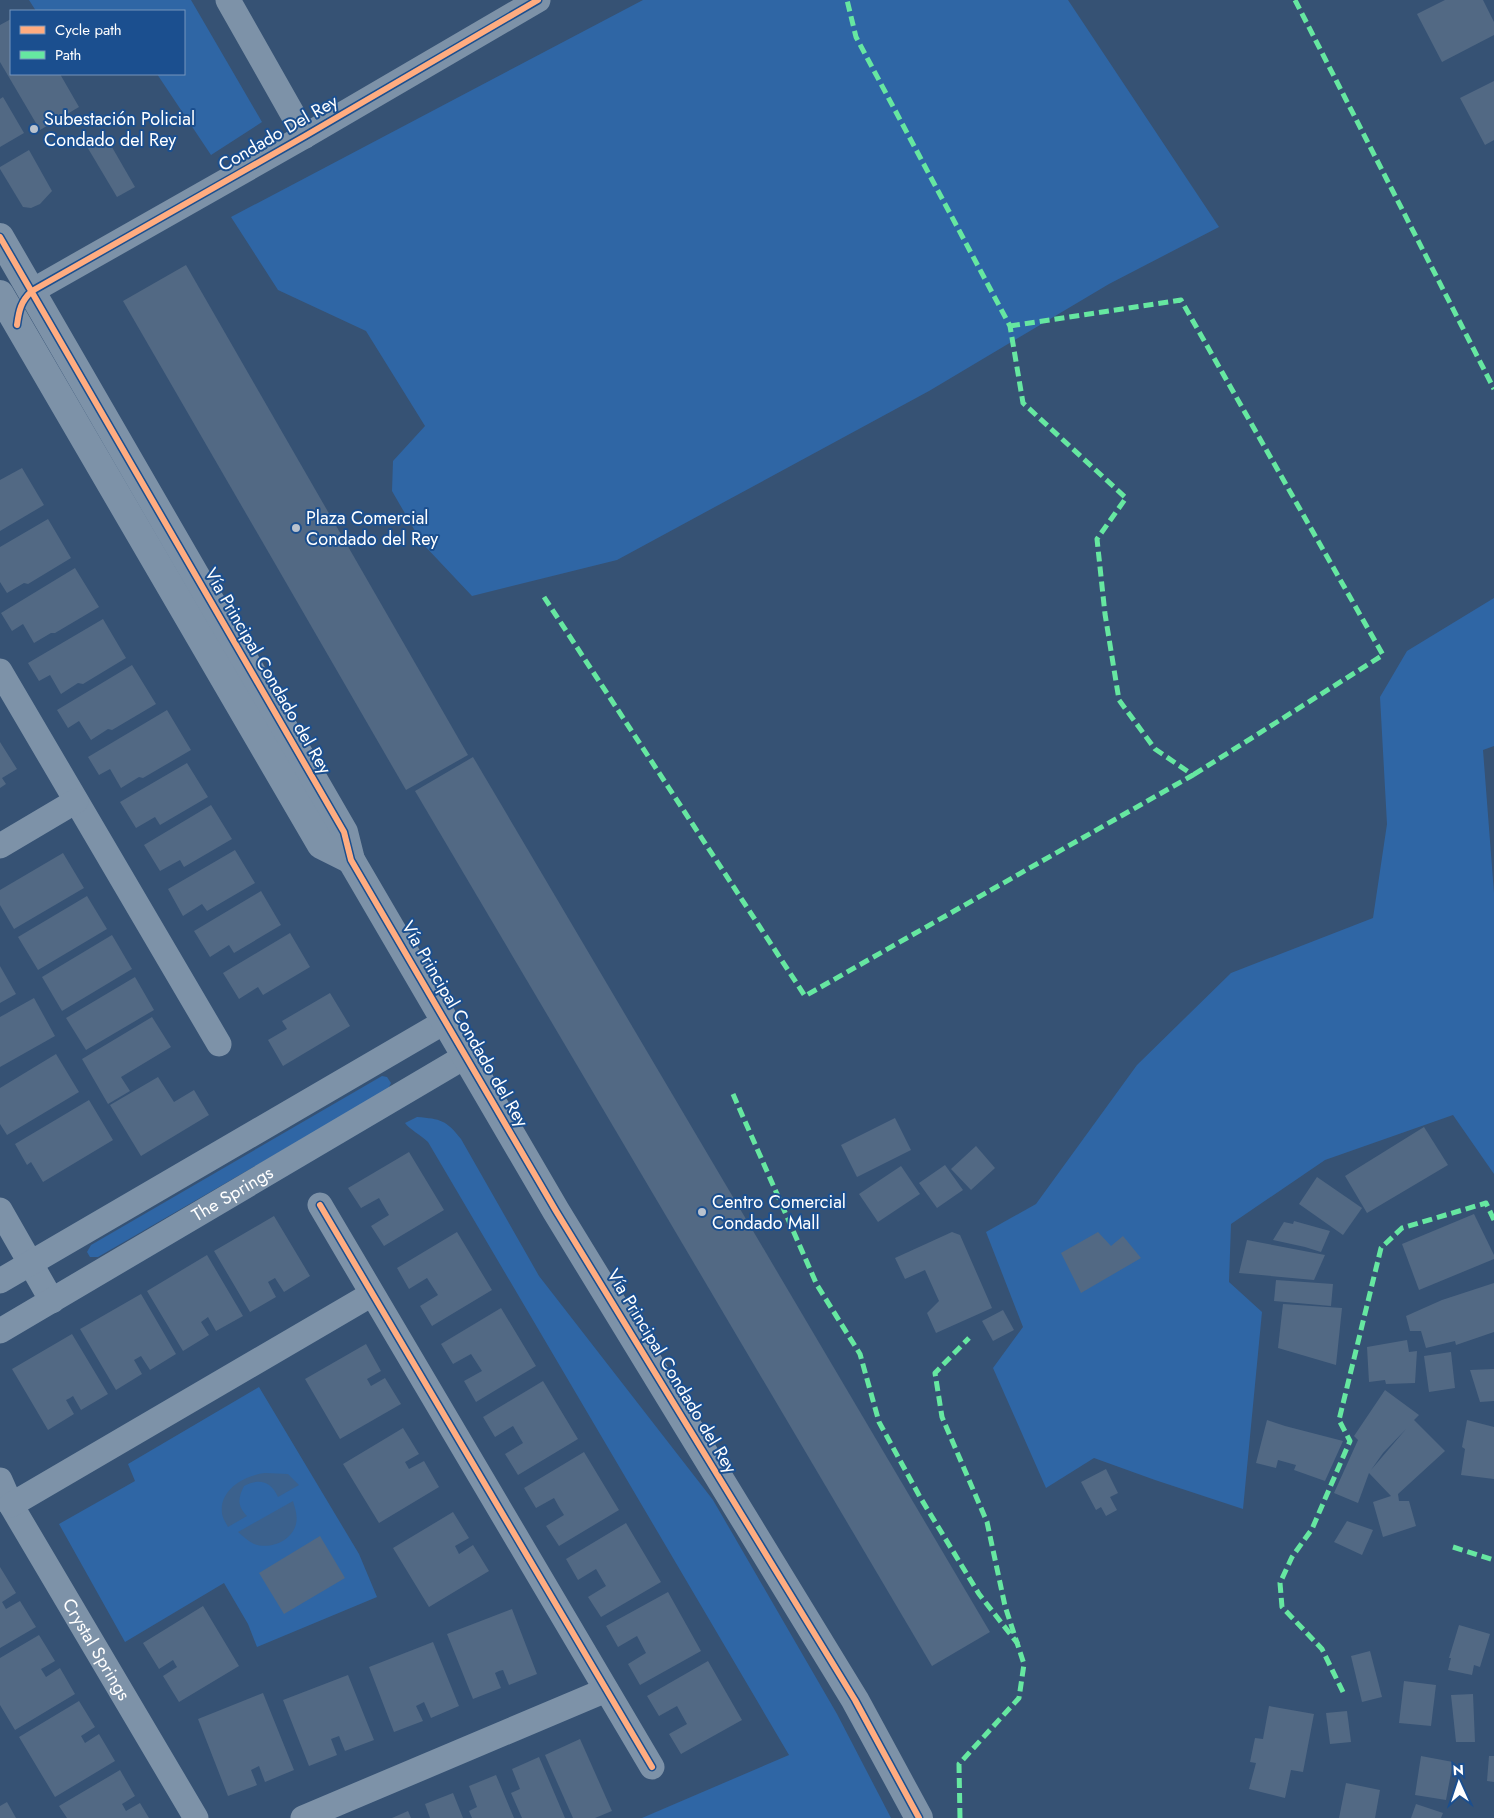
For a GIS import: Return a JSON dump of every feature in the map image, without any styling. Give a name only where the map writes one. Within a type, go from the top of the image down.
[{"type":"street","points":[[228,0],[305,136]]},
{"type":"street","name":"Condado Del Rey","points":[[32,291],[305,136],[538,0]]},
{"type":"street","name":"Vía Principal Condado del Rey","points":[[0,237],[344,832],[351,860],[556,1211],[855,1700],[919,1818]]},
{"type":"street","points":[[0,285],[14,291],[32,291]]},
{"type":"street","points":[[17,325],[19,310],[23,300],[32,291]]},
{"type":"street","points":[[0,294],[321,845],[351,860]]},
{"type":"street","points":[[0,670],[219,1044]]},
{"type":"street","points":[[0,846],[76,801]]},
{"type":"street","points":[[0,1281],[446,1021]]},
{"type":"street","name":"The Springs","points":[[0,1332],[466,1056]]},
{"type":"street","points":[[320,1205],[652,1767]]},
{"type":"street","points":[[0,1210],[52,1300]]},
{"type":"street","points":[[12,1505],[372,1294]]},
{"type":"street","name":"Crystal Springs","points":[[0,1480],[12,1505],[196,1818]]},
{"type":"street","points":[[303,1818],[606,1690]]},
{"type":"shaded area","points":[[29,0],[191,0],[262,122],[211,155],[158,75],[185,75],[185,10],[35,10]]},
{"type":"shaded area","points":[[643,0],[1068,0],[1219,227],[1109,284],[929,391],[617,560],[472,596],[422,543],[392,491],[393,461],[425,426],[366,331],[278,290],[231,217]]},
{"type":"shaded area","points":[[1494,598],[1494,746],[1483,750],[1494,893],[1494,1174],[1453,1115],[1325,1160],[1231,1224],[1229,1282],[1262,1312],[1243,1509],[1094,1458],[1046,1488],[993,1368],[1023,1327],[986,1232],[1036,1204],[1137,1065],[1231,973],[1373,918],[1387,824],[1380,697],[1407,651]]},
{"type":"shaded area","points":[[382,1076],[387,1077],[391,1083],[388,1089],[98,1257],[90,1257],[87,1252],[91,1245]]},
{"type":"shaded area","points":[[417,1117],[438,1120],[447,1124],[461,1139],[539,1276],[713,1500],[837,1714],[891,1818],[642,1818],[789,1755],[428,1142],[405,1123]]},
{"type":"shaded area","points":[[259,1387],[359,1554],[377,1597],[257,1647],[248,1624],[224,1583],[125,1642],[59,1524],[135,1481],[128,1464]]},
{"type":"shaded area","points":[[265,1473],[288,1474],[299,1485],[278,1497],[272,1487],[264,1482],[255,1482],[244,1486],[240,1505],[247,1516],[228,1527],[222,1515],[222,1504],[229,1490],[242,1480]]},
{"type":"shaded area","points":[[293,1501],[296,1524],[290,1535],[280,1543],[260,1546],[254,1544],[238,1532]]},
{"type":"building","points":[[1445,0],[1483,0],[1494,22],[1494,35],[1442,62],[1417,14]]},
{"type":"building","points":[[10,20],[10,75],[61,75],[79,107],[40,130],[0,62],[0,25]]},
{"type":"building","points":[[1494,81],[1494,140],[1485,145],[1460,98]]},
{"type":"building","points":[[3,97],[24,133],[0,147],[0,99]]},
{"type":"building","points":[[105,135],[135,187],[117,197],[86,145]]},
{"type":"building","points":[[29,150],[52,191],[40,204],[31,208],[23,207],[0,169],[0,167]]},
{"type":"building","name":"Plaza Comercial Condado del Rey","points":[[186,265],[468,755],[406,790],[123,301]]},
{"type":"building","points":[[22,468],[44,505],[0,531],[0,480]]},
{"type":"building","points":[[48,519],[71,558],[28,584],[24,583],[7,593],[0,582],[0,547]]},
{"type":"building","points":[[75,568],[99,607],[34,643],[23,624],[12,631],[1,613]]},
{"type":"building","points":[[103,619],[126,658],[83,684],[78,683],[61,694],[50,675],[39,681],[28,663]]},
{"type":"building","points":[[132,665],[156,704],[91,740],[79,721],[68,728],[57,710]]},
{"type":"building","points":[[167,710],[191,750],[143,778],[139,777],[121,788],[110,769],[99,775],[88,757]]},
{"type":"building","points":[[0,742],[17,769],[2,778],[6,784],[0,788]]},
{"type":"building","name":"Centro Comercial Condado Mall","points":[[473,757],[990,1632],[932,1666],[415,791]]},
{"type":"building","points":[[187,763],[208,797],[160,825],[155,817],[136,828],[120,802]]},
{"type":"building","points":[[211,805],[232,839],[184,867],[180,860],[160,871],[144,845]]},
{"type":"building","points":[[235,850],[255,883],[207,911],[202,904],[183,916],[168,889]]},
{"type":"building","points":[[63,853],[84,888],[14,929],[0,905],[0,890]]},
{"type":"building","points":[[261,891],[281,925],[234,953],[229,945],[210,957],[194,931]]},
{"type":"building","points":[[87,896],[107,929],[38,970],[18,937]]},
{"type":"building","points":[[290,933],[310,967],[263,995],[258,987],[239,999],[223,973]]},
{"type":"building","points":[[112,935],[132,969],[62,1011],[42,977]]},
{"type":"building","points":[[0,966],[16,994],[0,1003]]},
{"type":"building","points":[[135,977],[154,1010],[86,1050],[66,1018]]},
{"type":"building","points":[[330,993],[350,1026],[283,1066],[268,1040],[287,1029],[282,1021]]},
{"type":"building","points":[[34,998],[55,1036],[0,1067],[0,1017]]},
{"type":"building","points":[[152,1017],[171,1047],[121,1077],[130,1091],[108,1104],[82,1059]]},
{"type":"building","points":[[56,1054],[79,1092],[7,1135],[0,1124],[0,1088]]},
{"type":"building","points":[[158,1077],[174,1102],[194,1090],[209,1115],[141,1156],[110,1105]]},
{"type":"building","points":[[89,1100],[113,1140],[43,1182],[31,1162],[27,1165],[15,1144]]},
{"type":"building","points":[[895,1118],[911,1150],[857,1177],[841,1145]]},
{"type":"building","points":[[1424,1127],[1448,1165],[1367,1213],[1345,1176]]},
{"type":"building","points":[[976,1146],[995,1168],[971,1190],[951,1169]]},
{"type":"building","points":[[409,1152],[444,1210],[384,1246],[371,1226],[389,1215],[379,1198],[361,1208],[348,1188]]},
{"type":"building","points":[[945,1165],[963,1190],[937,1208],[919,1183]]},
{"type":"building","points":[[901,1166],[920,1194],[878,1222],[859,1194]]},
{"type":"building","points":[[1317,1177],[1362,1208],[1343,1235],[1299,1204]]},
{"type":"building","points":[[1474,1214],[1494,1255],[1494,1259],[1419,1290],[1402,1244]]},
{"type":"building","points":[[274,1216],[310,1276],[284,1292],[275,1278],[268,1282],[276,1297],[250,1312],[214,1251]]},
{"type":"building","points":[[1294,1221],[1330,1231],[1321,1252],[1273,1240],[1284,1222],[1293,1224]]},
{"type":"building","points":[[457,1232],[492,1290],[432,1326],[420,1306],[438,1295],[427,1278],[409,1289],[397,1268]]},
{"type":"building","points":[[952,1232],[960,1235],[992,1308],[936,1333],[927,1313],[939,1301],[925,1270],[905,1279],[895,1258]]},
{"type":"building","points":[[1098,1232],[1111,1246],[1123,1236],[1141,1258],[1081,1293],[1061,1253]]},
{"type":"building","points":[[1247,1240],[1325,1255],[1314,1280],[1239,1273]]},
{"type":"building","points":[[207,1255],[243,1316],[216,1331],[208,1317],[201,1322],[209,1335],[183,1351],[147,1291]]},
{"type":"building","points":[[1276,1280],[1333,1284],[1331,1306],[1274,1301]]},
{"type":"building","points":[[1494,1283],[1494,1332],[1456,1345],[1455,1341],[1426,1348],[1421,1331],[1410,1331],[1406,1316],[1442,1300]]},
{"type":"building","points":[[141,1294],[176,1354],[150,1370],[141,1356],[134,1360],[142,1374],[116,1390],[80,1329]]},
{"type":"building","points":[[1283,1304],[1342,1308],[1336,1365],[1278,1348]]},
{"type":"building","points":[[501,1308],[536,1366],[476,1402],[464,1381],[482,1371],[471,1354],[453,1364],[441,1344]]},
{"type":"building","points":[[1003,1310],[1014,1330],[993,1341],[982,1321]]},
{"type":"building","points":[[72,1334],[108,1394],[81,1410],[73,1396],[66,1400],[74,1414],[48,1430],[12,1369]]},
{"type":"building","points":[[1407,1340],[1409,1352],[1417,1351],[1415,1383],[1386,1384],[1385,1380],[1369,1382],[1367,1347]]},
{"type":"building","points":[[366,1344],[381,1371],[367,1379],[371,1386],[385,1378],[401,1404],[340,1439],[305,1379]]},
{"type":"building","points":[[1451,1352],[1455,1388],[1429,1392],[1424,1356]]},
{"type":"building","points":[[1494,1369],[1494,1401],[1480,1402],[1470,1370]]},
{"type":"building","points":[[543,1381],[578,1439],[518,1475],[505,1454],[523,1443],[513,1426],[495,1437],[483,1417]]},
{"type":"building","points":[[1385,1390],[1419,1415],[1414,1420],[1445,1451],[1398,1494],[1399,1501],[1409,1501],[1416,1526],[1383,1537],[1373,1502],[1391,1496],[1369,1473],[1358,1503],[1334,1493],[1358,1440],[1354,1436]],"holes":[[[1406,1429],[1371,1470],[1383,1453]]]},
{"type":"building","points":[[1267,1420],[1343,1441],[1325,1481],[1294,1470],[1296,1465],[1278,1460],[1276,1468],[1256,1463]]},
{"type":"building","points":[[1467,1420],[1494,1427],[1494,1479],[1461,1475],[1465,1449],[1462,1447]]},
{"type":"building","points":[[403,1428],[419,1454],[405,1462],[409,1469],[424,1461],[439,1487],[379,1523],[343,1464]]},
{"type":"building","points":[[584,1452],[619,1510],[559,1546],[546,1526],[564,1515],[554,1498],[536,1508],[524,1488]]},
{"type":"building","points":[[1106,1469],[1118,1493],[1110,1497],[1117,1510],[1106,1516],[1101,1507],[1096,1510],[1081,1482]]},
{"type":"building","points":[[453,1512],[469,1538],[455,1546],[459,1554],[473,1545],[489,1571],[429,1607],[393,1548]]},
{"type":"building","points":[[1347,1521],[1373,1530],[1362,1555],[1334,1542]]},
{"type":"building","points":[[626,1523],[661,1582],[601,1617],[588,1597],[606,1586],[596,1569],[578,1580],[566,1559]]},
{"type":"building","points":[[320,1536],[345,1578],[284,1614],[259,1573]]},
{"type":"building","points":[[0,1567],[16,1593],[2,1602],[6,1609],[20,1601],[36,1627],[0,1648]]},
{"type":"building","points":[[668,1592],[701,1651],[640,1685],[628,1664],[646,1653],[637,1636],[618,1647],[606,1626]]},
{"type":"building","points":[[203,1606],[239,1666],[179,1702],[163,1676],[177,1667],[173,1660],[159,1669],[143,1643]]},
{"type":"building","points":[[512,1609],[537,1674],[509,1685],[503,1670],[499,1671],[495,1673],[501,1688],[473,1699],[447,1634]]},
{"type":"building","points":[[1459,1625],[1490,1634],[1480,1667],[1474,1665],[1472,1675],[1448,1670],[1451,1658],[1449,1658]]},
{"type":"building","points":[[39,1635],[55,1661],[41,1669],[46,1677],[60,1668],[75,1694],[15,1730],[0,1705],[0,1658]]},
{"type":"building","points":[[433,1642],[459,1706],[431,1718],[424,1702],[416,1706],[423,1721],[394,1732],[369,1667]]},
{"type":"building","points":[[1370,1651],[1382,1697],[1362,1702],[1351,1656]]},
{"type":"building","points":[[708,1661],[742,1720],[681,1754],[669,1734],[687,1724],[677,1706],[659,1716],[647,1696]]},
{"type":"building","points":[[348,1675],[374,1740],[345,1751],[339,1736],[331,1739],[337,1755],[309,1766],[283,1700]]},
{"type":"building","points":[[1404,1681],[1436,1685],[1431,1726],[1399,1723]]},
{"type":"building","points":[[263,1693],[294,1770],[265,1782],[259,1766],[251,1770],[257,1785],[228,1796],[198,1719]]},
{"type":"building","points":[[1473,1694],[1475,1742],[1456,1742],[1451,1695]]},
{"type":"building","points":[[79,1701],[95,1727],[81,1736],[85,1743],[99,1734],[115,1761],[55,1797],[19,1737]]},
{"type":"building","points":[[1269,1706],[1314,1714],[1303,1772],[1291,1770],[1285,1798],[1249,1789],[1256,1763],[1250,1762],[1255,1738],[1263,1739]]},
{"type":"building","points":[[1347,1711],[1351,1742],[1330,1744],[1326,1713]]},
{"type":"building","points":[[580,1739],[612,1811],[595,1818],[573,1818],[545,1755]]},
{"type":"building","points":[[1421,1756],[1453,1762],[1446,1800],[1415,1795]]},
{"type":"building","points":[[1489,1756],[1494,1756],[1494,1782],[1487,1781]]},
{"type":"building","points":[[539,1757],[565,1818],[522,1818],[511,1793],[520,1789],[512,1769]]},
{"type":"building","points":[[120,1770],[135,1796],[122,1804],[126,1811],[140,1803],[149,1818],[67,1818],[59,1806]]},
{"type":"building","points":[[496,1775],[514,1818],[472,1818],[469,1811],[477,1807],[469,1786]]},
{"type":"building","points":[[1346,1783],[1380,1790],[1375,1818],[1339,1818]]},
{"type":"building","points":[[453,1793],[463,1818],[430,1818],[425,1804]]},
{"type":"building","points":[[7,1802],[16,1818],[0,1818],[0,1806]]},
{"type":"building","points":[[1416,1804],[1443,1813],[1441,1818],[1411,1818]]},
{"type":"building","points":[[408,1811],[411,1818],[392,1818]]},
{"type":"marked path","points":[[544,597],[805,996],[1193,775],[1155,749],[1119,700],[1105,614],[1097,539],[1126,498],[1023,403],[1010,326],[856,37],[847,0]]},
{"type":"marked path","points":[[1295,0],[1494,389]]},
{"type":"marked path","points":[[1010,326],[1181,300],[1383,655],[1193,775]]},
{"type":"marked path","points":[[733,1094],[817,1285],[860,1354],[879,1422],[920,1497],[979,1594],[1018,1644]]},
{"type":"marked path","points":[[1343,1692],[1322,1649],[1282,1607],[1280,1583],[1292,1557],[1312,1529],[1350,1441],[1339,1420],[1381,1248],[1402,1228],[1486,1203],[1494,1220]]},
{"type":"marked path","points":[[960,1818],[959,1764],[1019,1698],[1024,1664],[1005,1606],[987,1522],[942,1417],[935,1373],[969,1338]]},
{"type":"marked path","points":[[1453,1547],[1494,1560]]},
{"type":"cycle path","points":[[17,325],[21,306],[25,298],[32,291],[305,136],[538,0]]},
{"type":"cycle path","points":[[0,237],[344,832],[351,860],[556,1211],[855,1700],[919,1818]]},
{"type":"cycle path","points":[[320,1205],[652,1767]]},
{"type":"place","name":"Subestación Policial Condado del Rey","points":[[34,129]]},
{"type":"place","name":"Plaza Comercial Condado del Rey","points":[[296,528]]},
{"type":"place","name":"Centro Comercial Condado Mall","points":[[702,1212]]}]
